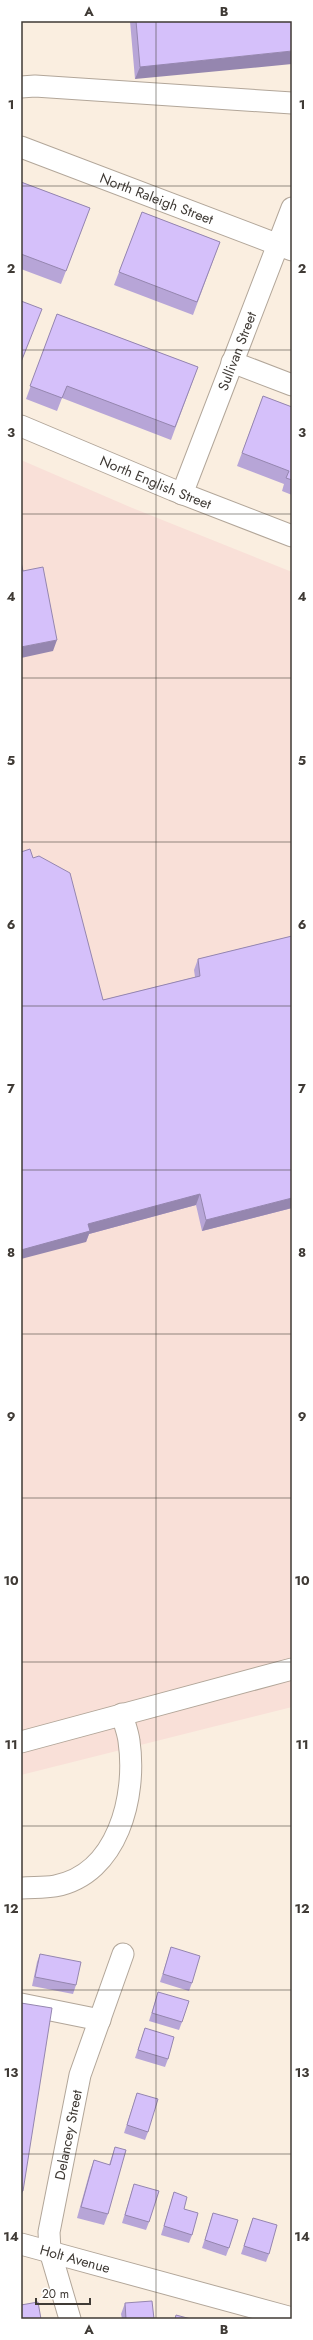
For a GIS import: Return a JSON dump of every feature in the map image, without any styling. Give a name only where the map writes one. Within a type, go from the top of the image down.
[{"type":"street","points":[[21,87],[35,86],[292,103]]},
{"type":"street","name":"North Raleigh Street","points":[[21,147],[285,248]]},
{"type":"street","name":"Sullivan Street","points":[[182,494],[232,362],[285,248],[292,208]]},
{"type":"street","points":[[232,362],[292,385]]},
{"type":"street","name":"North English Street","points":[[21,426],[182,494],[292,536]]},
{"type":"street","points":[[21,1742],[292,1669]]},
{"type":"street","points":[[21,1888],[55,1886],[79,1877],[102,1860],[118,1834],[128,1800],[129,1741],[122,1714]]},
{"type":"street","name":"Delancey Street","points":[[70,2319],[50,2251],[49,2232],[80,2075],[123,1954]]},
{"type":"street","points":[[21,2004],[100,2020]]},
{"type":"street","name":"Holt Avenue","points":[[21,2244],[292,2318]]},
{"type":"shaded area","points":[[21,460],[130,507],[292,572],[292,1707],[21,1775]]},
{"type":"building","points":[[136,21],[292,21],[292,51],[140,67]]},
{"type":"building","points":[[21,182],[90,208],[66,271],[21,254]]},
{"type":"building","points":[[142,212],[220,242],[197,302],[119,272]]},
{"type":"building","points":[[21,301],[42,309],[21,362]]},
{"type":"building","points":[[57,314],[198,367],[175,427],[67,386],[62,398],[30,386]]},
{"type":"building","points":[[263,396],[292,407],[292,480],[286,478],[289,471],[242,453]]},
{"type":"building","points":[[21,562],[23,571],[43,567],[57,640],[21,647]]},
{"type":"building","points":[[30,849],[33,858],[39,856],[70,873],[103,1000],[200,976],[198,959],[292,936],[292,1198],[206,1220],[200,1194],[88,1224],[90,1231],[21,1250],[21,852]]},
{"type":"building","points":[[171,1947],[200,1956],[192,1983],[163,1974]]},
{"type":"building","points":[[40,1954],[81,1962],[76,1985],[35,1977]]},
{"type":"building","points":[[158,1992],[189,2001],[182,2022],[152,2013]]},
{"type":"building","points":[[21,2003],[52,2008],[23,2191],[21,2191]]},
{"type":"building","points":[[145,2028],[174,2037],[168,2059],[138,2050]]},
{"type":"building","points":[[137,2093],[158,2099],[148,2132],[127,2125]]},
{"type":"building","points":[[115,2147],[126,2150],[108,2214],[81,2207],[94,2160],[110,2165]]},
{"type":"building","points":[[134,2184],[159,2191],[149,2222],[125,2215]]},
{"type":"building","points":[[174,2192],[187,2197],[184,2209],[198,2213],[192,2235],[164,2226]]},
{"type":"building","points":[[213,2213],[238,2220],[229,2248],[205,2240]]},
{"type":"building","points":[[253,2218],[277,2225],[269,2254],[244,2246]]},
{"type":"building","points":[[152,2301],[154,2319],[126,2319],[125,2303]]},
{"type":"building","points":[[38,2302],[41,2319],[21,2319],[21,2305]]},
{"type":"building","points":[[176,2315],[191,2319],[175,2319]]}]
